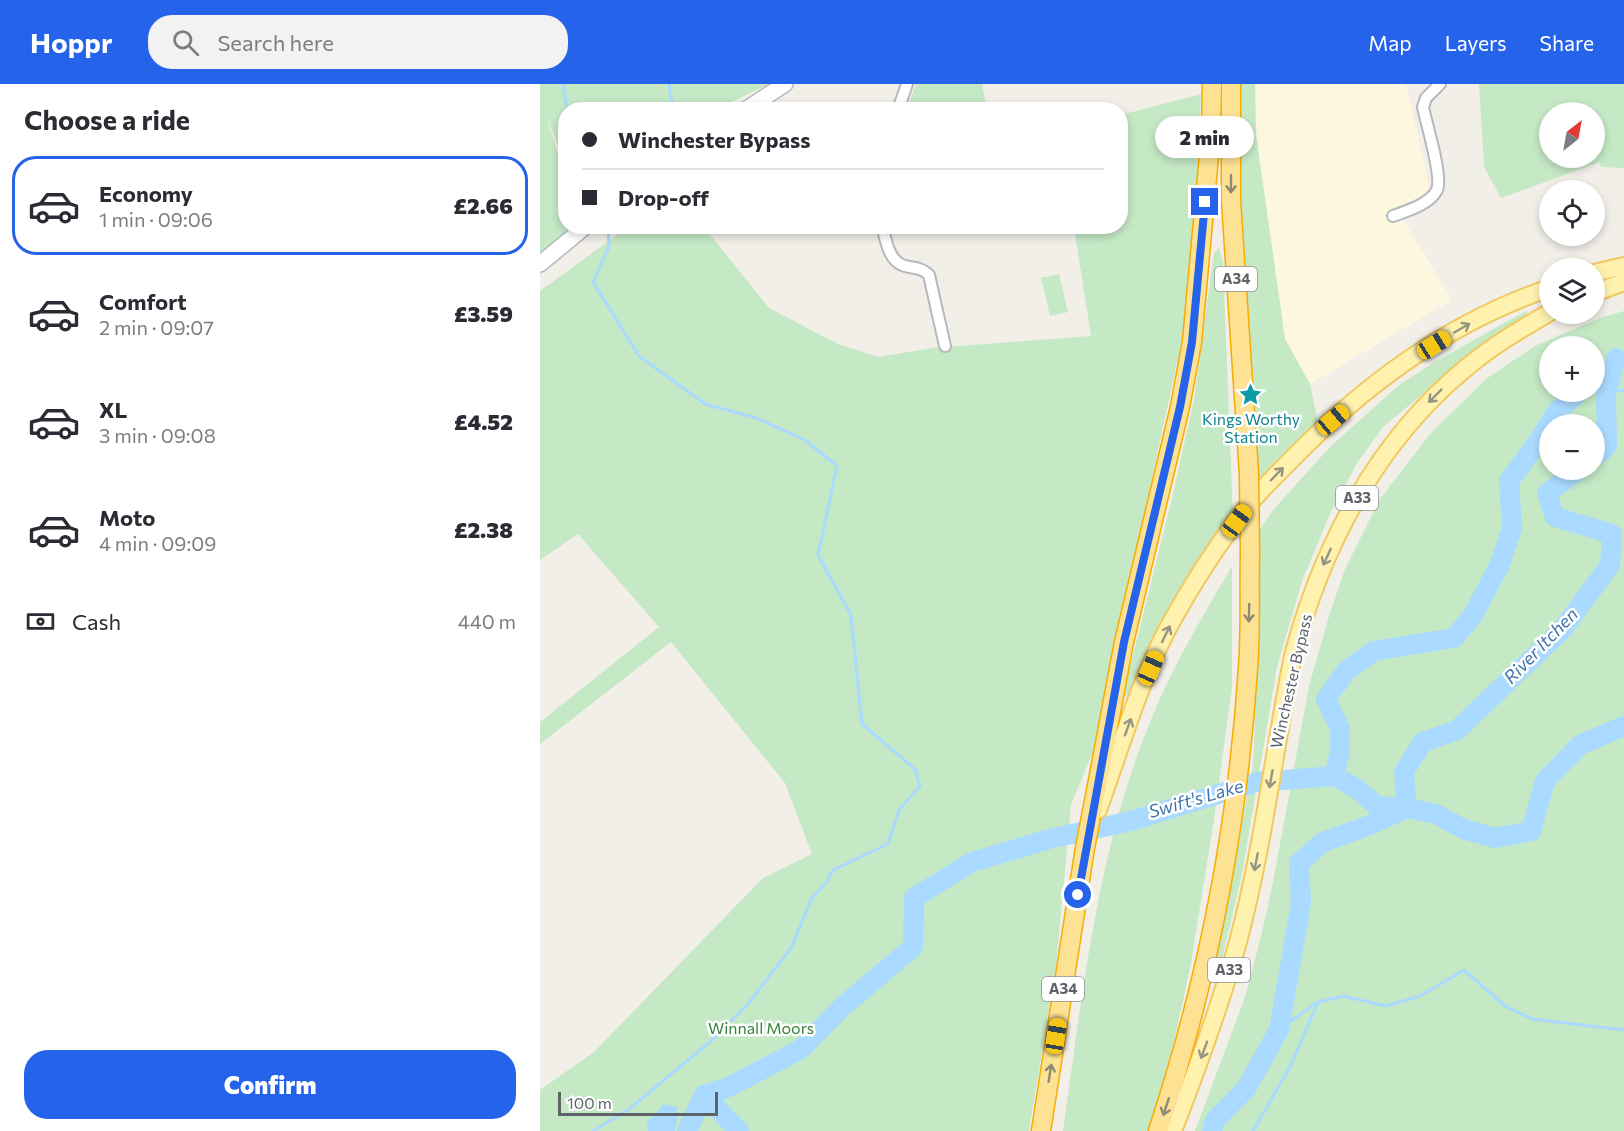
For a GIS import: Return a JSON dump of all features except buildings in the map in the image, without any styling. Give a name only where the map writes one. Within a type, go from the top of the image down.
[{"type":"highway","name":"A34","points":[[1041,1131],[1085,848],[1107,769],[1124,642],[1180,407],[1192,342],[1211,134],[1212,84]]},
{"type":"highway","name":"A34","points":[[1158,1131],[1196,1004],[1211,944],[1233,817],[1248,666],[1249,474],[1231,200],[1232,84]]},
{"type":"main road","points":[[757,102],[785,84]]},
{"type":"main road","points":[[540,264],[576,234]]},
{"type":"main road","points":[[1605,270],[1624,266]]},
{"type":"main road","points":[[1605,289],[1624,282]]},
{"type":"main road","points":[[1107,769],[1168,629],[1209,560],[1251,502],[1318,432],[1378,382],[1418,354],[1492,311],[1539,292]]},
{"type":"main road","name":"Winchester Bypass","points":[[1173,1131],[1207,1041],[1238,941],[1253,876],[1293,656],[1311,597],[1336,537],[1377,465],[1395,439],[1466,367],[1506,338],[1539,318]]},
{"type":"street","points":[[901,102],[907,84]]},
{"type":"street","points":[[1393,216],[1422,204],[1438,188],[1436,163],[1423,107],[1425,98],[1440,84]]},
{"type":"street","points":[[884,234],[893,258],[901,265],[924,270],[929,275],[945,346]]},
{"type":"shaded area","points":[[1255,84],[1406,84],[1429,186],[1425,196],[1397,209],[1452,300],[1310,384],[1285,339],[1256,135]]},
{"type":"green space","points":[[540,84],[769,84],[732,102],[558,102],[558,146],[545,112],[558,154],[558,234],[574,234],[540,264]]},
{"type":"green space","points":[[916,84],[982,84],[986,102],[910,102]]},
{"type":"green space","points":[[1241,84],[1255,84],[1256,135],[1285,339],[1310,384],[1319,428],[1259,489],[1237,183]]},
{"type":"green space","points":[[1479,84],[1624,84],[1624,168],[1605,167],[1605,102],[1539,102],[1539,168],[1584,168],[1550,180],[1539,180],[1539,184],[1501,198],[1484,167]]},
{"type":"green space","name":"Winnall Moors","points":[[1201,94],[1192,294],[1092,754],[1071,805],[1056,966],[1029,1131],[540,1131],[540,1090],[594,1052],[763,878],[812,854],[785,783],[671,642],[540,744],[540,722],[659,627],[578,534],[540,560],[540,291],[618,234],[710,234],[769,308],[838,344],[878,357],[933,348],[1091,336],[1075,234],[1128,234],[1128,113]]},
{"type":"green space","points":[[1219,248],[1223,262],[1233,518],[1131,697],[1123,696],[1194,399],[1214,253]]},
{"type":"green space","points":[[1059,274],[1068,312],[1050,316],[1041,278]]},
{"type":"green space","points":[[1526,311],[1529,316],[1471,354],[1383,427],[1357,463],[1330,514],[1302,581],[1277,667],[1242,874],[1221,964],[1215,964],[1253,765],[1259,630],[1260,529],[1274,509],[1329,448],[1399,385],[1436,361]]},
{"type":"green space","points":[[1624,311],[1624,1131],[1195,1131],[1245,997],[1273,882],[1309,686],[1345,569],[1380,499],[1430,434],[1486,379],[1535,346],[1539,344],[1539,402],[1605,402],[1605,336],[1558,336],[1586,324],[1605,324],[1605,317]]},
{"type":"green space","points":[[1232,566],[1232,687],[1191,963],[1165,1085],[1148,1131],[1063,1131],[1095,917],[1119,812],[1163,691]]},
{"type":"water","points":[[664,1104],[677,1107],[675,1131],[648,1131],[647,1122]]},
{"type":"waterway","points":[[563,84],[566,102]]},
{"type":"waterway","points":[[669,84],[672,102]]},
{"type":"waterway","points":[[593,1131],[629,1109],[711,1041],[748,1004],[791,948],[812,898],[826,883],[833,870],[888,844],[899,810],[920,786],[915,769],[862,724],[851,615],[818,555],[837,466],[805,440],[756,418],[705,404],[639,356],[593,282],[609,247],[608,234]]},
{"type":"waterway","name":"River Itchen","points":[[1605,448],[1607,446],[1606,393],[1616,358]]},
{"type":"waterway","points":[[1606,393],[1624,390]]},
{"type":"waterway","name":"Swift's Lake","points":[[739,1131],[704,1095],[729,1087],[801,1049],[841,1008],[913,947],[914,898],[972,862],[1053,838],[1131,821],[1257,782],[1334,776],[1340,751],[1340,729],[1326,699],[1347,670],[1374,651],[1454,638],[1473,615],[1500,564],[1512,528],[1509,481],[1557,411],[1567,402]]},
{"type":"waterway","name":"River Itchen","points":[[1407,808],[1404,772],[1423,742],[1457,730],[1562,630],[1610,565],[1612,534],[1555,517],[1547,493],[1565,480]]},
{"type":"waterway","name":"River Itchen","points":[[1334,776],[1356,788],[1377,806],[1407,808],[1436,814],[1463,829],[1495,838],[1531,831],[1545,781],[1580,745],[1624,726]]},
{"type":"waterway","name":"River Itchen","points":[[1212,1131],[1215,1120],[1246,1089],[1279,1030],[1301,903],[1299,863],[1323,842],[1370,825],[1407,808]]},
{"type":"waterway","points":[[1253,1131],[1291,1065],[1318,1002],[1343,996],[1386,1006],[1420,996],[1464,970],[1505,1006],[1532,1019],[1624,1030]]},
{"type":"waterway","name":"River Itchen","points":[[1279,1030],[1316,1003]]},
{"type":"waterway","name":"River Itchen","points":[[687,1131],[704,1095]]},
{"type":"place","name":"Kings Worthy Station","points":[[1251,394]]},
{"type":"route","points":[[1078,895],[1124,642],[1180,407],[1192,342],[1205,202]]}]
